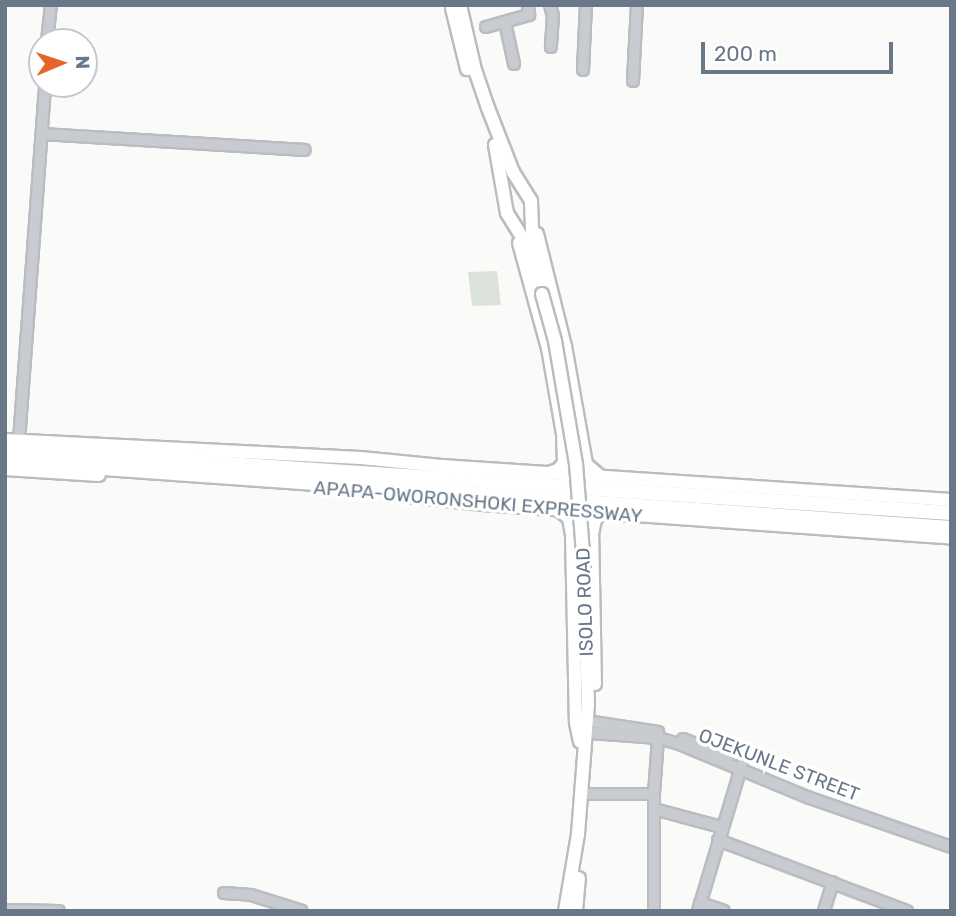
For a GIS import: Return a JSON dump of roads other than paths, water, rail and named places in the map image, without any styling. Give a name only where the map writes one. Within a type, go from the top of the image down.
[{"type":"highway","name":"APAPA-OWORONSHOKI EXPRESSWAY","points":[[5,449],[951,513]]},
{"type":"highway","name":"APAPA-OWORONSHOKI EXPRESSWAY","points":[[5,461],[951,528]]},
{"type":"main road","points":[[452,5],[468,74],[498,142],[531,201],[563,335],[586,464],[600,476]]},
{"type":"main road","points":[[460,5],[475,70],[498,142],[503,194],[548,348],[563,434],[564,463],[558,470],[549,473]]},
{"type":"main road","points":[[503,194],[511,185],[522,185]]},
{"type":"main road","points":[[513,226],[534,220]]},
{"type":"main road","points":[[533,255],[534,220]]},
{"type":"main road","points":[[513,226],[533,255]]},
{"type":"main road","name":"ISOLO ROAD","points":[[533,255],[555,341],[576,464],[584,566],[588,704],[575,859],[565,911]]},
{"type":"main road","name":"APAPA-OWORONSHOKI EXPRESSWAY","points":[[5,440],[361,458],[951,500]]},
{"type":"main road","name":"APAPA-OWORONSHOKI EXPRESSWAY","points":[[5,468],[351,491],[559,510],[951,538]]},
{"type":"main road","points":[[559,510],[569,518],[572,535],[576,723],[583,758]]},
{"type":"main road","points":[[576,911],[595,671],[592,534],[596,517],[601,512]]},
{"type":"main road","points":[[588,704],[592,727]]},
{"type":"street","points":[[49,28],[51,5]]},
{"type":"street","points":[[486,27],[548,5],[553,16],[551,47]]},
{"type":"street","points":[[583,70],[586,5]]},
{"type":"street","points":[[633,81],[637,5]]},
{"type":"street","points":[[505,22],[514,64]]},
{"type":"street","points":[[19,441],[38,153],[43,134],[44,98]]},
{"type":"street","points":[[43,134],[305,150]]},
{"type":"street","name":"OJEKUNLE STREET","points":[[592,727],[659,738],[951,840]]},
{"type":"street","name":"OJEKUNLE STREET","points":[[592,727],[666,734],[807,797],[951,846]]},
{"type":"street","points":[[654,911],[654,794],[659,738]]},
{"type":"street","points":[[724,911],[699,907],[741,767]]},
{"type":"street","points":[[586,794],[654,794]]},
{"type":"street","points":[[654,809],[722,827]]},
{"type":"street","points":[[718,840],[907,911]]},
{"type":"street","points":[[824,911],[833,882]]},
{"type":"street","points":[[224,893],[251,895],[302,911]]},
{"type":"street","points":[[5,910],[59,911]]}]
